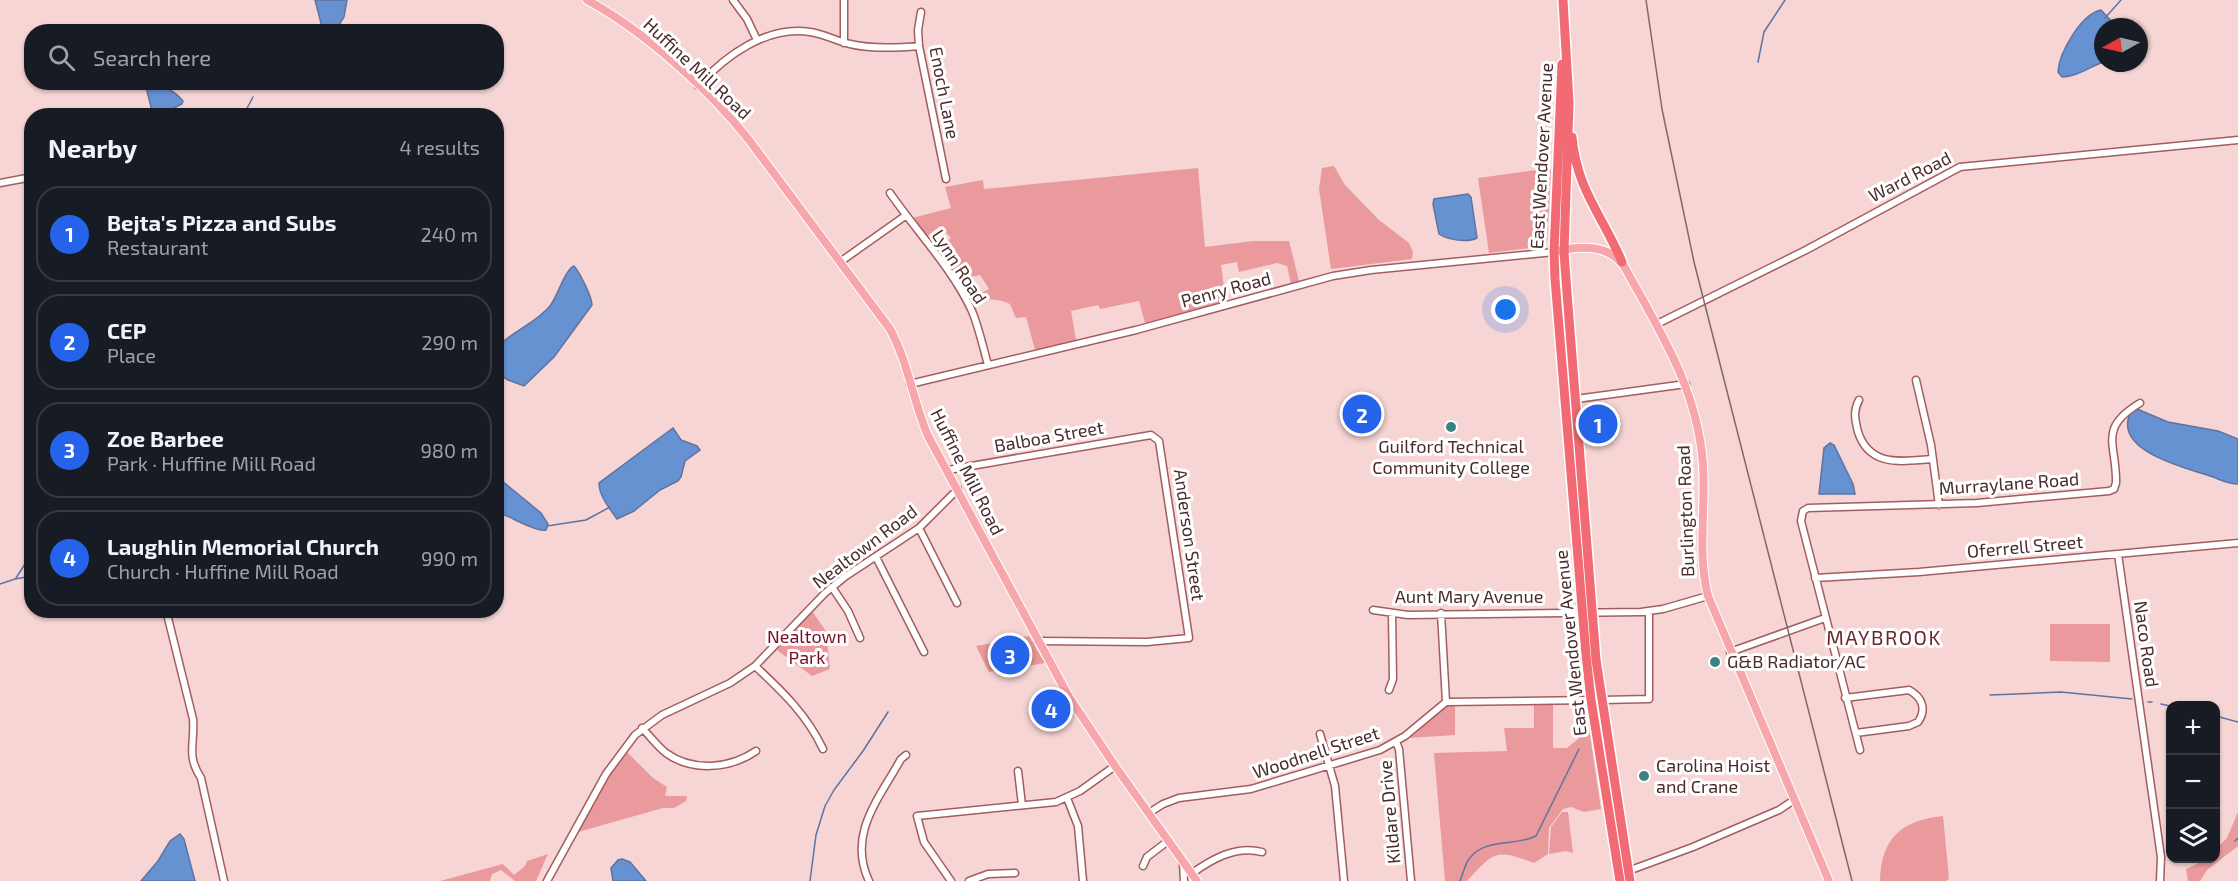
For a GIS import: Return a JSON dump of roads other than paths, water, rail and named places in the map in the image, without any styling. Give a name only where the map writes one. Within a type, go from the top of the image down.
[{"type":"highway","points":[[1563,0],[1564,49]]},
{"type":"highway","name":"East Wendover Avenue","points":[[1564,49],[1569,103],[1564,251],[1596,660],[1629,876]]},
{"type":"highway","name":"East Wendover Avenue","points":[[1564,49],[1560,76],[1554,252],[1590,700],[1620,881]]},
{"type":"highway","points":[[1569,103],[1572,142],[1581,180],[1622,262]]},
{"type":"highway","points":[[1560,339],[1566,353],[1570,389],[1576,399]]},
{"type":"highway","points":[[1564,397],[1570,404],[1577,464],[1583,480]]},
{"type":"main road","name":"Huffine Mill Road","points":[[586,0],[630,28],[698,86],[748,138],[893,335],[902,355],[921,419],[1069,697],[1194,878]]},
{"type":"main road","name":"Burlington Road","points":[[1554,252],[1596,248],[1608,252],[1622,262],[1669,345],[1695,412],[1703,466],[1702,556],[1708,596],[1829,881]]},
{"type":"main road","name":"Burlington Road","points":[[1564,251],[1601,254],[1617,262],[1629,275]]},
{"type":"street","points":[[733,0],[747,19],[757,40]]},
{"type":"street","points":[[844,0],[844,43]]},
{"type":"street","name":"Enoch Lane","points":[[921,12],[918,30],[919,46],[946,179]]},
{"type":"street","points":[[698,86],[728,58],[757,40],[778,34],[804,31],[844,43],[870,46],[919,46]]},
{"type":"street","name":"Ward Road","points":[[1657,324],[1806,250],[1960,167],[2238,140]]},
{"type":"street","points":[[0,183],[24,178]]},
{"type":"street","name":"Lynn Road","points":[[890,193],[905,216],[935,252],[971,310],[979,329],[988,365]]},
{"type":"street","points":[[840,262],[905,216]]},
{"type":"street","name":"Penry Road","points":[[910,384],[1136,330],[1333,276],[1371,270],[1554,252]]},
{"type":"street","points":[[1916,380],[1933,459],[1939,505]]},
{"type":"street","points":[[1576,399],[1686,384]]},
{"type":"street","points":[[1859,400],[1854,409],[1857,429],[1863,446],[1869,452],[1890,460],[1933,459]]},
{"type":"street","name":"Murraylane Road","points":[[1815,578],[1801,521],[1803,511],[1808,508],[1939,505],[2109,491],[2114,489],[2116,483],[2111,442],[2115,425],[2126,411],[2140,403]]},
{"type":"street","name":"Balboa Street","points":[[948,470],[1151,435],[1156,437]]},
{"type":"street","name":"Anderson Street","points":[[1038,641],[1147,642],[1189,638],[1162,452],[1156,437]]},
{"type":"street","name":"Nealtown Road","points":[[547,881],[606,774],[623,749],[642,728],[662,715],[730,683],[755,666],[832,587],[919,528],[958,489]]},
{"type":"street","points":[[919,528],[957,603]]},
{"type":"street","name":"Oferrell Street","points":[[1815,578],[1919,572],[2238,543]]},
{"type":"street","name":"Naco Road","points":[[2118,554],[2161,857],[2160,881]]},
{"type":"street","points":[[876,557],[924,652]]},
{"type":"street","points":[[1815,578],[1860,750]]},
{"type":"street","points":[[832,587],[848,611],[860,638]]},
{"type":"street","name":"Aunt Mary Avenue","points":[[1373,610],[1392,614],[1649,612],[1708,596]]},
{"type":"street","points":[[1602,700],[1649,699],[1649,612]]},
{"type":"street","points":[[1441,613],[1446,702],[1590,700]]},
{"type":"street","points":[[1389,690],[1393,679],[1392,614]]},
{"type":"street","points":[[168,618],[193,718],[194,734],[191,753],[195,769],[201,778],[224,881]]},
{"type":"street","points":[[1730,652],[1825,618]]},
{"type":"street","points":[[755,666],[797,707],[823,749]]},
{"type":"street","points":[[1845,698],[1909,690],[1921,700],[1923,709],[1918,722],[1909,726],[1856,733]]},
{"type":"street","name":"Woodnell Street","points":[[1149,813],[1179,798],[1251,789],[1380,750],[1396,742],[1446,702]]},
{"type":"street","points":[[642,728],[666,753],[693,765],[727,764],[756,751]]},
{"type":"street","points":[[1320,734],[1335,786],[1344,881]]},
{"type":"street","name":"Kildare Drive","points":[[1396,742],[1399,749],[1411,881]]},
{"type":"street","points":[[868,881],[860,854],[863,830],[897,766],[906,755]]},
{"type":"street","points":[[951,881],[924,842],[917,816],[1056,802],[1067,798],[1115,766]]},
{"type":"street","points":[[1018,771],[1022,806]]},
{"type":"street","points":[[1067,798],[1078,826],[1083,881]]},
{"type":"street","points":[[1629,876],[1779,810],[1794,800]]},
{"type":"street","points":[[1143,866],[1147,856],[1168,841]]},
{"type":"street","points":[[1194,878],[1219,857],[1234,851],[1253,849],[1262,852]]},
{"type":"street","points":[[1184,862],[1184,881]]},
{"type":"street","points":[[969,881],[988,874],[1015,873]]},
{"type":"water","points":[[315,0],[347,0],[344,17],[340,24],[321,24]]},
{"type":"water","points":[[2101,10],[2109,18],[2094,18],[2094,66],[2078,74],[2062,77],[2058,72],[2062,55],[2072,35],[2093,13]]},
{"type":"water","points":[[147,90],[170,90],[183,101],[174,108],[151,108]]},
{"type":"water","points":[[1468,194],[1471,197],[1477,238],[1458,240],[1439,234],[1434,199]]},
{"type":"water","points":[[574,266],[579,273],[592,305],[554,357],[524,386],[508,380],[504,377],[504,341],[550,306],[570,269]]},
{"type":"water","points":[[2137,409],[2168,422],[2218,431],[2238,439],[2238,484],[2166,461],[2139,446],[2130,435],[2128,424],[2132,410]]},
{"type":"water","points":[[673,428],[681,440],[697,446],[700,450],[685,461],[678,481],[660,490],[634,511],[617,519],[603,497],[599,483]]},
{"type":"water","points":[[1830,443],[1834,445],[1853,484],[1855,494],[1819,494],[1824,448]]},
{"type":"water","points":[[504,483],[541,513],[548,524],[546,530],[529,526],[504,515]]},
{"type":"water","points":[[180,834],[184,839],[195,881],[141,881],[158,861],[170,841]]},
{"type":"water","points":[[622,859],[630,862],[646,881],[613,881],[611,868]]},
{"type":"waterway","points":[[1758,62],[1764,32],[1785,0]]},
{"type":"waterway","points":[[2105,18],[2121,0]]},
{"type":"waterway","points":[[247,108],[253,97]]},
{"type":"waterway","points":[[547,526],[586,520],[610,507]]},
{"type":"waterway","points":[[16,578],[24,566]]},
{"type":"waterway","points":[[0,584],[24,577]]},
{"type":"waterway","points":[[1990,695],[2061,692],[2132,699]]},
{"type":"waterway","points":[[2161,704],[2166,705]]},
{"type":"waterway","points":[[810,881],[816,835],[825,806],[888,712]]},
{"type":"waterway","points":[[2220,717],[2238,722]]},
{"type":"waterway","points":[[1460,881],[1468,861],[1476,852],[1492,845],[1536,836],[1579,749]]},
{"type":"waterway","points":[[2235,841],[2238,838]]},
{"type":"railway","points":[[1646,0],[1662,109],[1694,262],[1852,881]]},
{"type":"place","name":"CEP","points":[[1362,414]]},
{"type":"place","name":"Bejta's Pizza and Subs","points":[[1598,424]]},
{"type":"place","name":"Guilford Technical Community College","points":[[1451,427]]},
{"type":"place","name":"Zoe Barbee","points":[[1010,655]]},
{"type":"place","name":"G&B Radiator/AC","points":[[1715,662]]},
{"type":"place","name":"Laughlin Memorial Church","points":[[1051,709]]},
{"type":"place","name":"Carolina Hoist and Crane","points":[[1644,776]]},
{"type":"district","name":"MAYBROOK","points":[[1884,638]]},
{"type":"park label","name":"Nealtown Park","points":[[807,647]]}]
